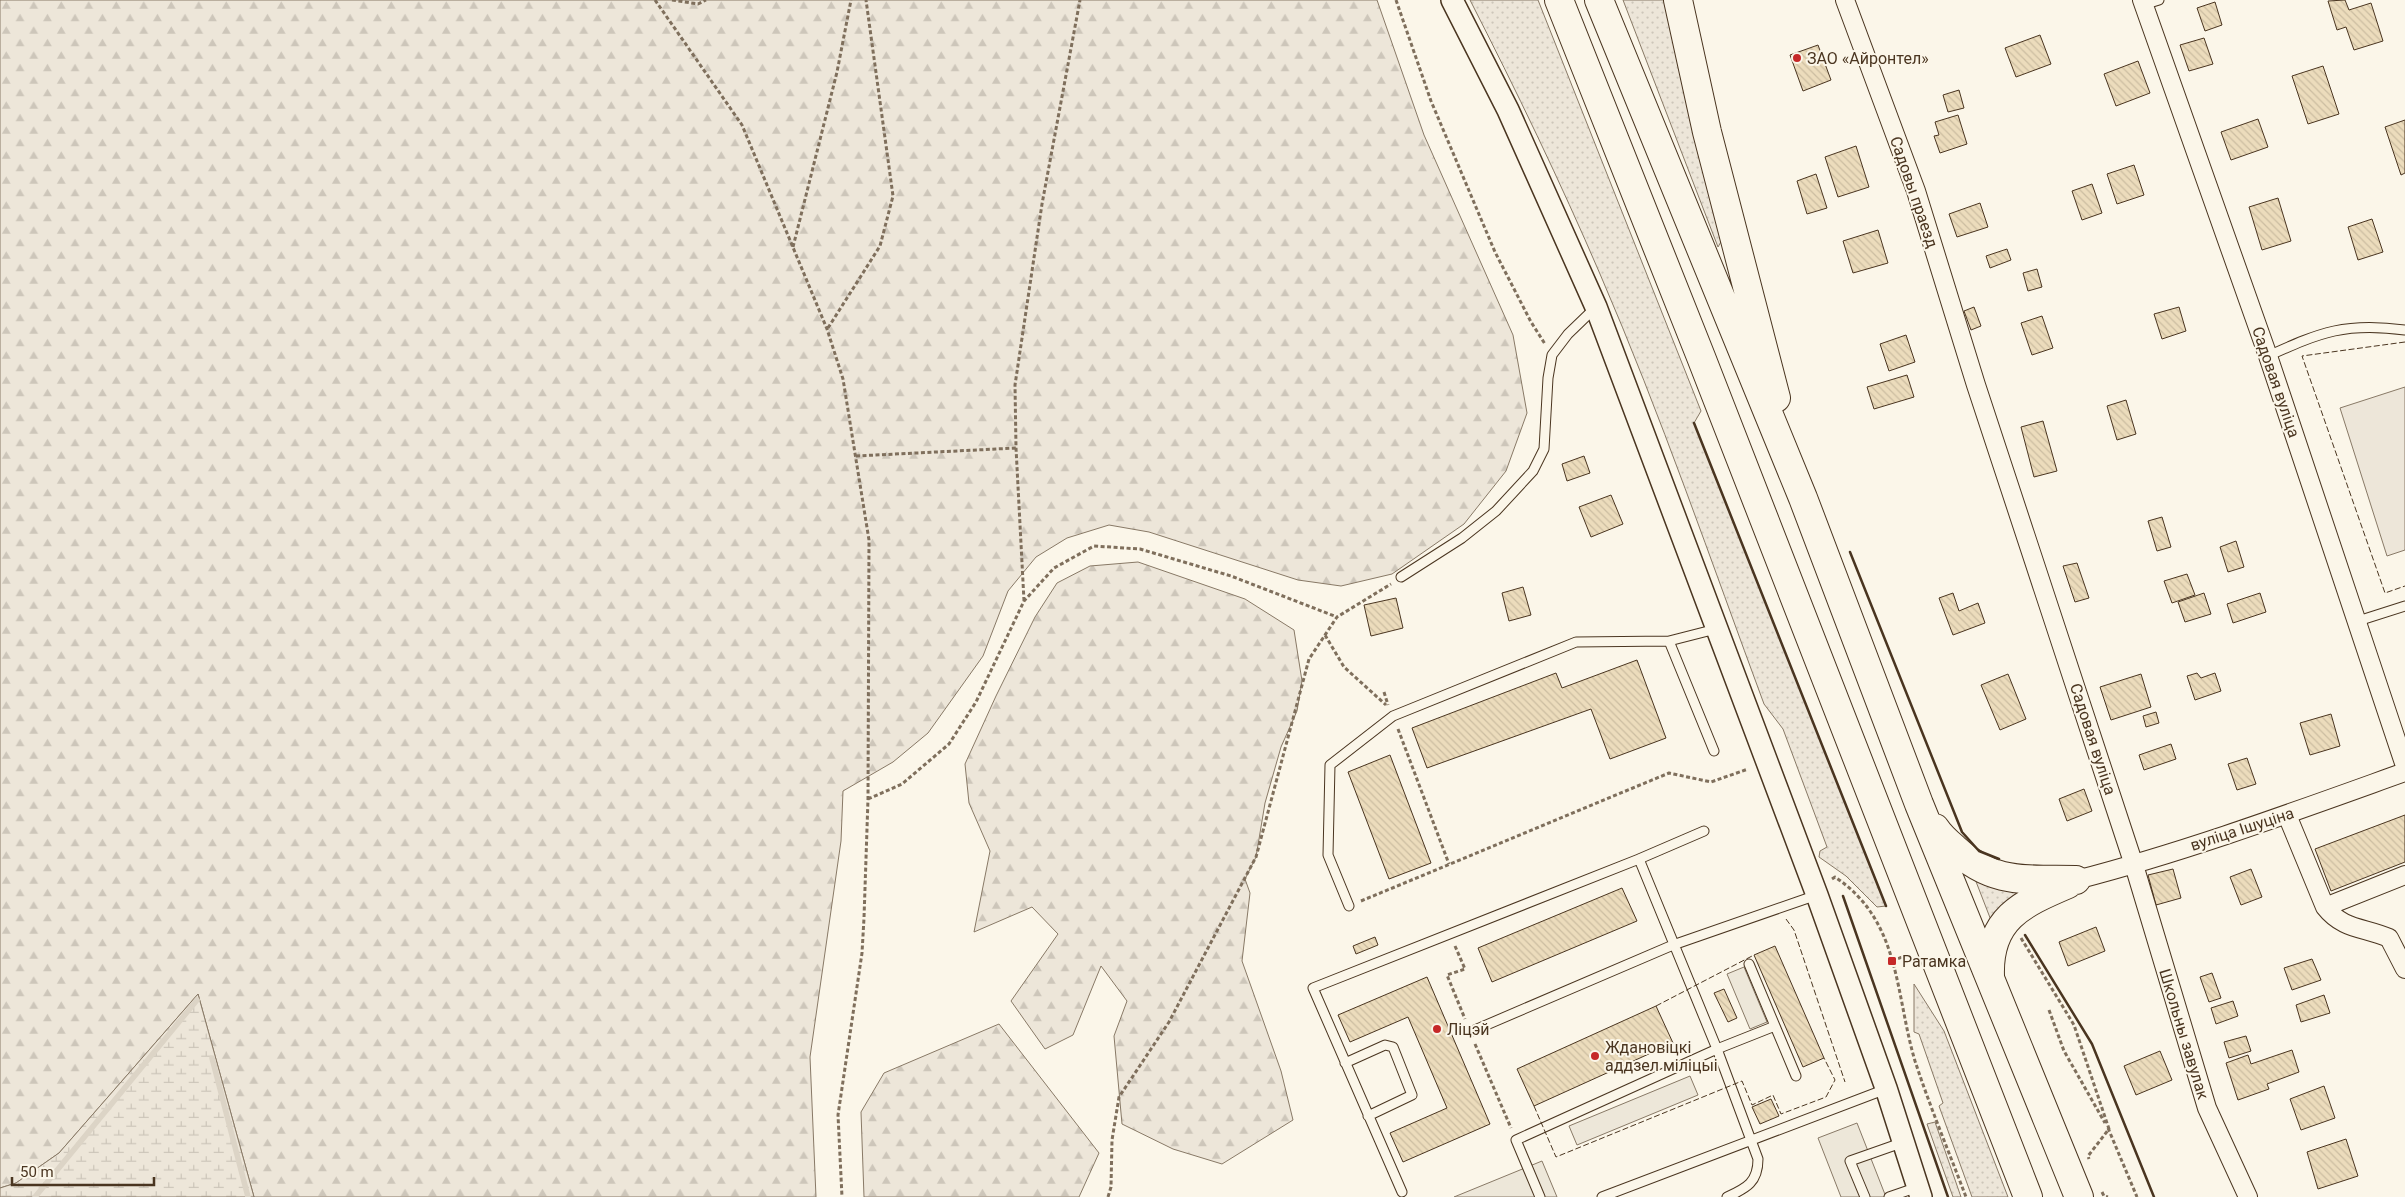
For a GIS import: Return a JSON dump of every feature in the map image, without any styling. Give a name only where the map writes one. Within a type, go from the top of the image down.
[{"type":"highway","points":[[1559,0],[1707,374],[2023,1189]]},
{"type":"highway","points":[[1599,0],[1803,498],[1919,804],[1990,981],[2092,1196]]},
{"type":"highway","points":[[1678,0],[1707,132],[1803,498]]},
{"type":"highway","points":[[1919,804],[1938,833],[1961,855],[1985,872],[2011,879],[2076,880]]},
{"type":"highway","points":[[1990,981],[1989,956],[1995,936],[2005,921],[2036,897],[2076,880]]},
{"type":"street","points":[[1452,0],[1508,110],[1596,308],[1716,629],[1822,888],[1919,1192]]},
{"type":"street","name":"Садовы праезд","points":[[1845,0],[1916,191],[1976,385]]},
{"type":"street","name":"Садовая вуліца","points":[[2148,2],[2358,621],[2405,766]]},
{"type":"street","name":"Садовая вуліца","points":[[1976,385],[2134,865]]},
{"type":"street","name":"вуліца Ішуціна","points":[[2076,880],[2134,865],[2287,815],[2405,772]]},
{"type":"street","points":[[2287,815],[2325,907],[2331,915],[2346,926],[2389,938],[2405,969]]},
{"type":"street","name":"Школьны завулак","points":[[2134,865],[2207,1108],[2248,1197]]},
{"type":"street","points":[[2325,907],[2405,875]]},
{"type":"lane","points":[[1401,577],[1462,538],[1496,511],[1533,471],[1544,449],[1548,378],[1552,355],[1568,334],[1596,308]]},
{"type":"lane","points":[[2268,356],[2337,329],[2379,326],[2405,330]]},
{"type":"lane","points":[[2358,621],[2405,606]]},
{"type":"lane","points":[[1349,906],[1328,855],[1330,765],[1393,716],[1576,642],[1669,641],[1716,629]]},
{"type":"lane","points":[[1669,641],[1714,751]]},
{"type":"lane","points":[[1402,1192],[1313,988],[1639,859],[1704,831]]},
{"type":"lane","points":[[1639,859],[1717,1049],[1758,1159],[1758,1170],[1747,1187],[1727,1197]]},
{"type":"lane","points":[[1470,1032],[1673,945],[1822,888]]},
{"type":"lane","points":[[1749,964],[1796,1076]]},
{"type":"lane","points":[[1540,1197],[1516,1140],[1717,1049],[1775,1026]]},
{"type":"lane","points":[[1345,1063],[1385,1045],[1392,1047],[1412,1095],[1368,1116]]},
{"type":"lane","points":[[1602,1197],[1886,1088]]},
{"type":"lane","points":[[1865,1197],[1850,1161],[1904,1142]]},
{"type":"lane","points":[[1889,1197],[1919,1192]]},
{"type":"path","points":[[655,0],[742,125],[827,329],[843,379],[856,456],[869,540],[868,799],[862,953],[838,1115],[842,1197]]},
{"type":"path","points":[[672,0],[698,4],[706,0]]},
{"type":"path","points":[[793,247],[837,72],[851,0]]},
{"type":"path","points":[[827,329],[880,246],[893,196],[866,0]]},
{"type":"path","points":[[1024,601],[1016,448],[1015,385],[1042,204],[1080,0]]},
{"type":"path","points":[[1396,0],[1431,101],[1496,252],[1530,322],[1552,355]]},
{"type":"path","points":[[856,456],[1016,448]]},
{"type":"path","points":[[868,799],[902,784],[948,744],[976,702],[1024,601],[1054,568],[1094,546],[1140,549],[1231,576],[1337,617]]},
{"type":"path","points":[[1108,1197],[1111,1187],[1112,1140],[1119,1097],[1169,1022],[1256,857],[1310,659],[1337,617],[1401,577]]},
{"type":"path","points":[[1325,634],[1344,668],[1390,708],[1384,692]]},
{"type":"path","points":[[1393,716],[1449,864]]},
{"type":"path","points":[[1349,906],[1669,773],[1711,782],[1754,766]]},
{"type":"path","points":[[1822,888],[1835,877],[1851,888],[1878,924],[1898,978],[1908,1036],[1919,1072],[1966,1197]]},
{"type":"path","points":[[2017,910],[2016,923],[2019,935],[2074,1025],[2109,1129],[2137,1197]]},
{"type":"path","points":[[2049,1010],[2064,1051],[2109,1129]]},
{"type":"path","points":[[2088,1156],[2109,1129]]},
{"type":"path","points":[[2092,1196],[2108,1197]]},
{"type":"green space","points":[[0,0],[1377,0],[1424,135],[1513,335],[1527,413],[1506,471],[1464,524],[1392,574],[1341,586],[1298,580],[1149,532],[1109,525],[1067,538],[1036,557],[1008,591],[983,656],[928,733],[893,762],[843,791],[841,841],[810,1057],[816,1197],[254,1197],[198,994],[59,1153],[16,1183],[0,1188]]},
{"type":"green space","points":[[1470,0],[1538,0],[1701,411],[1694,423],[1886,906],[1877,907],[1846,876],[1819,857],[1820,851],[1827,847],[1783,729],[1764,704],[1644,381],[1585,239],[1521,102]]},
{"type":"green space","points":[[1623,0],[1669,0],[1722,240],[1718,247]]},
{"type":"green space","points":[[2405,387],[2405,550],[2387,556],[2340,408]]},
{"type":"green space","points":[[1138,562],[1245,599],[1294,630],[1302,681],[1297,711],[1281,747],[1265,803],[1256,857],[1245,879],[1250,893],[1242,961],[1281,1071],[1293,1120],[1222,1164],[1173,1149],[1122,1124],[1114,1036],[1127,1001],[1101,966],[1073,1035],[1045,1049],[1011,1001],[1058,934],[1032,907],[974,932],[990,851],[969,803],[965,764],[1035,617],[1057,583],[1090,566]]},
{"type":"green space","points":[[1975,879],[2033,890],[1994,928]]},
{"type":"green space","points":[[1914,984],[1944,1031],[2008,1197],[1972,1197],[1939,1106],[1943,1103],[1919,1034],[1914,1032]]},
{"type":"green space","points":[[198,994],[254,1197],[0,1197],[0,1188],[16,1183],[59,1153]]},
{"type":"green space","points":[[999,1024],[1099,1153],[1079,1197],[864,1197],[861,1112],[884,1073]]},
{"type":"green space","points":[[1935,1122],[1961,1197],[1953,1197],[1927,1124]]},
{"type":"shaded area","points":[[1744,967],[1767,1022],[1750,1029],[1727,974]]},
{"type":"shaded area","points":[[1690,1076],[1698,1095],[1577,1145],[1569,1126]]},
{"type":"shaded area","points":[[1857,1123],[1886,1197],[1841,1197],[1818,1138]]},
{"type":"shaded area","points":[[1542,1161],[1557,1197],[1454,1197]]},
{"type":"building","points":[[2345,0],[2349,10],[2371,3],[2383,41],[2354,50],[2346,27],[2337,30],[2328,1]]},
{"type":"building","points":[[2215,2],[2222,25],[2205,31],[2197,8]]},
{"type":"building","points":[[2040,35],[2051,64],[2016,77],[2005,48]]},
{"type":"building","points":[[2204,38],[2213,64],[2189,71],[2180,45]]},
{"type":"building","points":[[1818,45],[1831,80],[1803,91],[1790,55]]},
{"type":"building","points":[[2138,61],[2150,93],[2116,106],[2104,74]]},
{"type":"building","points":[[2323,66],[2339,114],[2308,124],[2292,76]]},
{"type":"building","points":[[1959,90],[1964,108],[1948,112],[1943,95]]},
{"type":"building","points":[[1958,115],[1967,144],[1940,153],[1934,136],[1939,135],[1935,122]]},
{"type":"building","points":[[2258,119],[2268,147],[2231,160],[2221,132]]},
{"type":"building","points":[[2405,120],[2405,173],[2401,175],[2385,127]]},
{"type":"building","points":[[1856,146],[1869,187],[1838,197],[1825,157]]},
{"type":"building","points":[[2134,165],[2144,195],[2117,204],[2107,174]]},
{"type":"building","points":[[1816,174],[1827,208],[1807,214],[1797,181]]},
{"type":"building","points":[[2092,184],[2102,213],[2082,220],[2072,191]]},
{"type":"building","points":[[2278,198],[2291,241],[2262,250],[2249,207]]},
{"type":"building","points":[[1980,203],[1988,227],[1957,237],[1949,214]]},
{"type":"building","points":[[2372,219],[2383,252],[2358,260],[2348,227]]},
{"type":"building","points":[[1878,230],[1888,263],[1853,273],[1843,241]]},
{"type":"building","points":[[2007,249],[2011,260],[1990,268],[1986,256]]},
{"type":"building","points":[[2037,269],[2042,287],[2028,291],[2023,273]]},
{"type":"building","points":[[1974,307],[1981,326],[1971,330],[1964,311]]},
{"type":"building","points":[[2179,307],[2186,331],[2162,339],[2154,314]]},
{"type":"building","points":[[2042,316],[2053,348],[2032,355],[2021,323]]},
{"type":"building","points":[[1906,335],[1915,362],[1889,371],[1880,344]]},
{"type":"building","points":[[1907,375],[1914,397],[1874,409],[1867,387]]},
{"type":"building","points":[[2126,400],[2136,434],[2117,440],[2107,406]]},
{"type":"building","points":[[2043,421],[2057,471],[2034,477],[2021,427]]},
{"type":"building","points":[[1584,456],[1590,473],[1567,481],[1562,464]]},
{"type":"building","points":[[1611,495],[1623,524],[1591,537],[1579,507]]},
{"type":"building","points":[[2162,517],[2171,547],[2157,551],[2148,521]]},
{"type":"building","points":[[2236,541],[2244,567],[2228,572],[2220,547]]},
{"type":"building","points":[[2077,563],[2089,598],[2075,602],[2063,566]]},
{"type":"building","points":[[2187,574],[2195,595],[2172,603],[2164,581]]},
{"type":"building","points":[[1523,587],[1531,615],[1509,621],[1502,593]]},
{"type":"building","points":[[1953,593],[1959,611],[1978,603],[1985,623],[1953,635],[1939,598]]},
{"type":"building","points":[[2204,593],[2211,614],[2185,622],[2178,602]]},
{"type":"building","points":[[2260,593],[2266,612],[2233,623],[2227,604]]},
{"type":"building","points":[[1396,598],[1403,628],[1371,636],[1364,605]]},
{"type":"building","points":[[1637,660],[1666,738],[1610,759],[1591,709],[1427,768],[1412,728],[1556,673],[1562,688]]},
{"type":"building","points":[[2197,673],[2201,678],[2215,673],[2221,691],[2195,700],[2187,676]]},
{"type":"building","points":[[2008,674],[2026,719],[2000,730],[1981,685]]},
{"type":"building","points":[[2141,674],[2151,707],[2111,720],[2100,687]]},
{"type":"building","points":[[2156,712],[2159,723],[2146,727],[2143,716]]},
{"type":"building","points":[[2331,714],[2340,746],[2310,755],[2300,723]]},
{"type":"building","points":[[2171,744],[2176,759],[2144,770],[2139,755]]},
{"type":"building","points":[[1390,755],[1431,863],[1389,879],[1348,772]]},
{"type":"building","points":[[2247,758],[2256,784],[2237,790],[2228,764]]},
{"type":"building","points":[[2084,789],[2092,811],[2067,821],[2059,799]]},
{"type":"building","points":[[2405,815],[2405,862],[2331,891],[2315,849]]},
{"type":"building","points":[[2173,869],[2181,898],[2156,905],[2148,875]]},
{"type":"building","points":[[2251,869],[2262,897],[2241,905],[2230,877]]},
{"type":"building","points":[[1622,888],[1637,921],[1492,982],[1478,948]]},
{"type":"building","points":[[2096,927],[2105,951],[2068,966],[2059,942]]},
{"type":"building","points":[[1375,937],[1378,945],[1356,954],[1353,946]]},
{"type":"building","points":[[1775,946],[1824,1058],[1803,1067],[1754,955]]},
{"type":"building","points":[[2312,959],[2321,980],[2292,990],[2284,968]]},
{"type":"building","points":[[2212,973],[2221,998],[2209,1002],[2200,977]]},
{"type":"building","points":[[1427,977],[1490,1124],[1403,1162],[1390,1133],[1447,1108],[1408,1017],[1350,1042],[1338,1015]]},
{"type":"building","points":[[1724,989],[1737,1018],[1728,1022],[1714,993]]},
{"type":"building","points":[[2324,995],[2330,1013],[2301,1022],[2296,1005]]},
{"type":"building","points":[[2233,1001],[2238,1016],[2216,1024],[2211,1008]]},
{"type":"building","name":"Ждановіцкі аддзел міліцыі","points":[[1656,1006],[1673,1043],[1534,1106],[1517,1069]]},
{"type":"building","points":[[2246,1036],[2251,1051],[2229,1058],[2224,1042]]},
{"type":"building","points":[[2292,1050],[2299,1072],[2267,1084],[2269,1089],[2238,1100],[2226,1063],[2248,1055],[2251,1064]]},
{"type":"building","points":[[2160,1051],[2172,1080],[2136,1095],[2124,1066]]},
{"type":"building","points":[[2324,1086],[2335,1118],[2301,1130],[2290,1099]]},
{"type":"building","points":[[1771,1099],[1779,1116],[1760,1124],[1752,1107]]},
{"type":"building","points":[[2346,1139],[2358,1176],[2318,1189],[2307,1152]]},
{"type":"waterway","points":[[35,1197],[197,1000]]},
{"type":"waterway","points":[[212,1058],[248,1197]]},
{"type":"fence","points":[[2405,342],[2302,356],[2385,593],[2405,586]]},
{"type":"fence","points":[[1786,919],[1794,930],[1845,1082]]},
{"type":"fence","points":[[1656,1006],[1754,955]]},
{"type":"fence","points":[[1534,1106],[1556,1157],[1742,1081],[1752,1105],[1773,1095],[1781,1114],[1826,1097],[1835,1080],[1824,1058]]},
{"type":"wall","points":[[1694,423],[1886,906]]},
{"type":"wall","points":[[1850,552],[1962,832],[1979,851],[1999,859]]},
{"type":"wall","points":[[1843,896],[1948,1197]]},
{"type":"wall","points":[[2025,935],[2092,1044],[2154,1197]]},
{"type":"place","name":"ЗАО «Айронтел»","points":[[1797,58]]},
{"type":"place","name":"Ратамка","points":[[1892,961]]},
{"type":"place","name":"Ліцэй","points":[[1437,1029]]},
{"type":"place","name":"Ждановіцкі аддзел міліцыі","points":[[1595,1056]]}]
